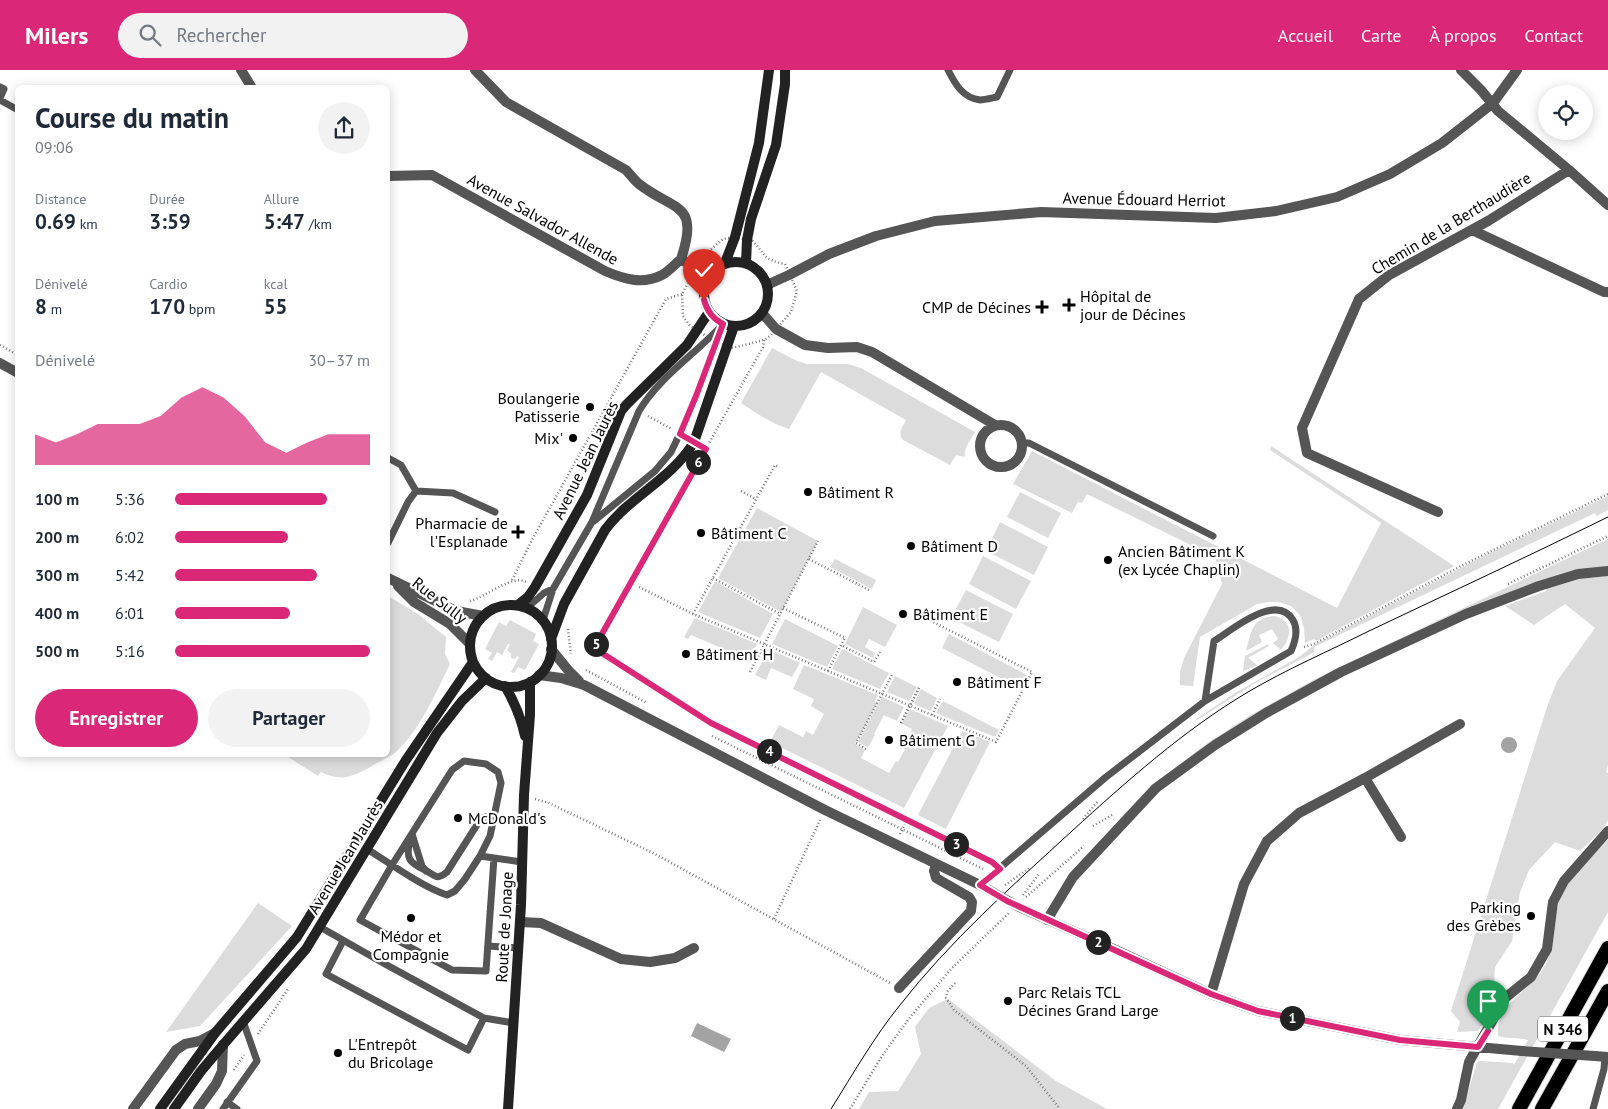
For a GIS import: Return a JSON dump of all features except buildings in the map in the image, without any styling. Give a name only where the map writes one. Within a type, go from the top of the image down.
[{"type":"highway","name":"N 346","points":[[1519,1109],[1608,948]]},
{"type":"highway","name":"N 346","points":[[1542,1109],[1608,991]]},
{"type":"main road","points":[[725,263],[735,237],[759,143],[769,70]]},
{"type":"main road","points":[[746,263],[747,240],[751,219],[776,145],[785,84],[785,70]]},
{"type":"main road","points":[[725,263],[746,263],[759,272],[767,285],[768,300],[762,313],[750,323],[734,326],[723,324],[714,318],[706,307],[704,288],[713,271],[725,263]]},
{"type":"main road","name":"Avenue Jean Jaurès","points":[[522,607],[587,494],[616,422],[627,404],[686,345],[709,312]]},
{"type":"main road","points":[[551,644],[548,629],[536,613],[508,604],[490,610],[482,616],[476,624],[470,644],[473,662],[486,678],[495,684],[518,686],[530,682],[539,675],[545,667],[564,604],[609,525],[625,508],[677,465],[687,454],[694,442],[734,326]]},
{"type":"main road","name":"Avenue Jean Jaurès","points":[[160,1109],[215,1033],[297,938],[406,760],[473,662]]},
{"type":"main road","name":"Avenue Jean Jaurès","points":[[174,1109],[201,1071],[306,949],[437,733],[462,701],[486,678]]},
{"type":"main road","name":"Route de Jonage","points":[[508,1109],[519,948],[530,682]]},
{"type":"main road","name":"Route de Jonage","points":[[505,686],[521,718],[527,747]]},
{"type":"street","points":[[241,70],[250,85]]},
{"type":"street","points":[[475,70],[506,102],[626,170],[638,184],[681,209],[688,224],[687,241],[681,259],[709,276]]},
{"type":"street","points":[[1461,70],[1498,110],[1608,205]]},
{"type":"street","name":"Avenue Édouard Herriot","points":[[767,285],[829,254],[876,236],[935,222],[1041,212],[1216,218],[1276,211],[1337,197],[1390,174],[1434,148],[1493,103],[1517,70]]},
{"type":"street","name":"Chemin de la Berthaudière","points":[[1438,512],[1307,452],[1302,428],[1360,298],[1389,276],[1472,230],[1569,170]]},
{"type":"street","name":"Avenue Salvador Allende","points":[[390,176],[432,175],[605,271],[624,279],[643,281],[663,275],[681,259]]},
{"type":"street","points":[[1472,230],[1604,292],[1608,292]]},
{"type":"street","points":[[762,313],[776,329],[806,345],[828,348],[857,347],[872,352],[995,425]]},
{"type":"street","points":[[0,363],[15,371]]},
{"type":"street","points":[[1002,424],[1016,430],[1022,443],[1020,457],[1009,466],[1003,468],[989,464],[980,453],[979,446],[984,433],[995,425],[1002,424]]},
{"type":"street","points":[[1048,920],[1073,877],[1156,788],[1215,745],[1258,718],[1341,672],[1466,614],[1539,586],[1578,574],[1608,571]]},
{"type":"street","name":"Rue Sully","points":[[390,579],[456,611],[482,616]]},
{"type":"street","name":"Rue Sully","points":[[390,579],[414,602],[450,624],[470,644]]},
{"type":"street","points":[[551,644],[568,670],[584,685]]},
{"type":"street","points":[[539,675],[561,678],[584,685],[825,810],[980,885],[1017,906],[1211,994],[1258,1011],[1400,1040],[1602,1056]]},
{"type":"street","points":[[1211,994],[1244,884],[1267,841],[1299,813],[1460,724]]},
{"type":"street","points":[[1365,778],[1401,837]]},
{"type":"street","points":[[1457,1109],[1461,1100],[1469,1062],[1505,998],[1531,977],[1547,948],[1553,902],[1564,881],[1608,831]]},
{"type":"street","points":[[898,988],[971,911],[972,902],[969,897],[936,878],[934,871],[936,865]]},
{"type":"street","points":[[520,922],[541,923],[621,959],[658,961],[675,958],[694,948]]},
{"type":"street","name":"Avenue Jean Jaurès","points":[[133,1109],[176,1050],[185,1044],[215,1033]]},
{"type":"street","points":[[198,1109],[216,1084],[222,1071],[223,1045]]},
{"type":"lane","points":[[948,70],[956,86],[965,95],[980,100],[997,97],[1010,70]]},
{"type":"lane","points":[[0,87],[4,89],[0,99],[15,108]]},
{"type":"lane","points":[[543,620],[553,588],[592,522],[639,411],[651,393],[723,324]]},
{"type":"lane","points":[[592,522],[628,495],[655,471],[671,452],[696,396],[723,324]]},
{"type":"lane","points":[[1022,443],[1029,443],[1213,536]]},
{"type":"lane","points":[[390,459],[401,465],[416,491]]},
{"type":"lane","points":[[416,491],[453,493],[495,512]]},
{"type":"lane","points":[[390,539],[408,502],[416,491]]},
{"type":"lane","points":[[522,607],[553,588]]},
{"type":"lane","points":[[980,885],[1106,777],[1205,701],[1291,650],[1296,632],[1294,622],[1287,612],[1276,610],[1256,614],[1214,642],[1205,701]]},
{"type":"lane","points":[[367,849],[392,865],[437,892],[447,895],[455,891],[480,856],[490,836],[501,783],[498,772],[486,764],[464,761],[452,770],[392,865],[360,920],[452,970],[486,971],[494,858]]},
{"type":"lane","points":[[412,834],[408,849],[409,859],[414,866],[426,870],[436,877],[441,877],[447,872],[480,820],[485,817],[494,817]]},
{"type":"lane","points":[[480,856],[522,862]]},
{"type":"lane","points":[[320,927],[484,1018],[514,1023]]},
{"type":"lane","points":[[343,941],[326,974],[468,1050],[484,1018]]},
{"type":"lane","points":[[488,946],[519,948]]},
{"type":"lane","points":[[237,1109],[225,1106],[257,1061],[243,1021]]},
{"type":"lane","points":[[1593,1109],[1604,1068],[1602,1056]]},
{"type":"path","points":[[703,256],[723,238],[735,237]]},
{"type":"path","points":[[753,241],[762,254],[771,261],[785,264]]},
{"type":"path","points":[[689,281],[682,294],[683,316],[690,326],[697,330]]},
{"type":"path","points":[[781,324],[791,312],[797,291]]},
{"type":"path","points":[[469,601],[479,598],[512,580],[532,540],[666,300],[682,294]]},
{"type":"path","points":[[732,348],[764,340],[770,336]]},
{"type":"path","points":[[764,340],[763,347],[594,648],[711,723],[992,862],[1000,869]]},
{"type":"path","points":[[0,345],[15,353]]},
{"type":"path","points":[[612,396],[627,404]]},
{"type":"path","points":[[639,411],[680,434]]},
{"type":"path","points":[[694,442],[706,449]]},
{"type":"path","points":[[693,614],[775,465],[779,467]]},
{"type":"path","points":[[741,491],[756,499]]},
{"type":"path","points":[[1291,650],[1314,644],[1465,564],[1608,494]]},
{"type":"path","points":[[750,672],[818,541]]},
{"type":"path","points":[[809,559],[871,591]]},
{"type":"path","points":[[713,578],[780,614]]},
{"type":"path","points":[[639,587],[693,614],[996,742],[1032,672],[927,619]]},
{"type":"path","points":[[783,608],[845,638],[828,671]]},
{"type":"path","points":[[568,625],[571,655],[575,661]]},
{"type":"path","points":[[841,645],[874,662],[880,652]]},
{"type":"path","points":[[579,667],[649,704]]},
{"type":"path","points":[[866,748],[856,743],[892,675]]},
{"type":"path","points":[[919,688],[900,723],[909,705],[919,688]]},
{"type":"path","points":[[932,715],[940,699]]},
{"type":"path","points":[[710,736],[980,867],[992,876]]},
{"type":"path","points":[[524,796],[549,804],[656,854],[898,988]]},
{"type":"path","points":[[1083,819],[1098,801]]},
{"type":"path","points":[[774,919],[825,810]]},
{"type":"path","points":[[1093,826],[1112,815]]},
{"type":"path","points":[[1005,885],[1031,867]]},
{"type":"path","points":[[1023,895],[1040,874]]},
{"type":"path","points":[[850,1109],[882,1056],[911,1016],[952,968],[1026,897]]},
{"type":"path","points":[[955,984],[948,992],[946,998],[954,1010],[1026,1066],[1060,1109]]},
{"type":"shaded area","points":[[772,348],[807,364],[848,364],[861,368],[975,432],[966,447],[965,457],[956,455],[950,465],[903,440],[901,432],[906,420],[821,372],[789,429],[764,418],[741,403]]},
{"type":"shaded area","points":[[1271,446],[1454,566],[1316,641],[1314,639],[1305,643],[1304,628],[1300,615],[1291,606],[1279,602],[1257,604],[1200,637],[1193,686],[1180,685],[1180,672],[1184,658],[1222,584],[1215,557],[1087,494],[1082,503],[1078,502],[1072,513],[1013,484],[1032,451],[1337,608],[1381,523],[1270,450]]},
{"type":"shaded area","points":[[1020,492],[1061,513],[1048,538],[1007,517]]},
{"type":"shaded area","points":[[1608,496],[1608,510],[1597,516],[1595,513],[1314,647],[1315,652],[1257,682],[1196,719],[1235,693],[1299,657],[1314,645],[1476,560]]},
{"type":"shaded area","points":[[757,508],[818,541],[781,612],[718,578]]},
{"type":"shaded area","points":[[1000,522],[1048,547],[1034,575],[986,551]]},
{"type":"shaded area","points":[[1608,539],[1608,765],[1606,773],[1608,773],[1608,820],[1602,830],[1580,851],[1555,842],[1529,870],[1520,892],[1512,941],[1495,967],[1494,983],[1502,994],[1478,1031],[1457,1032],[1460,1022],[1451,1011],[1547,707],[1557,681],[1595,628],[1565,604],[1534,625],[1505,606],[1546,591],[1546,580],[1357,662],[1153,785],[1206,744],[1249,716],[1317,678]]},
{"type":"shaded area","points":[[983,556],[1031,581],[1016,609],[969,584]]},
{"type":"shaded area","points":[[835,559],[876,580],[872,589],[830,567]]},
{"type":"shaded area","points":[[715,581],[773,614],[760,638],[698,612]]},
{"type":"shaded area","points":[[966,590],[1013,614],[999,642],[951,618]]},
{"type":"shaded area","points":[[390,597],[418,614],[446,637],[445,654],[450,664],[421,721],[390,756]]},
{"type":"shaded area","points":[[863,607],[897,625],[885,647],[869,639],[865,647],[875,653],[873,658],[845,644]]},
{"type":"shaded area","points":[[1274,616],[1285,621],[1288,625],[1289,635],[1281,650],[1273,643],[1278,639],[1272,629],[1259,635],[1262,642],[1246,651],[1251,632],[1257,623],[1267,617]]},
{"type":"shaded area","points":[[695,618],[757,644],[749,660],[691,635],[688,639],[684,637]]},
{"type":"shaded area","points":[[785,619],[838,646],[827,667],[772,644]]},
{"type":"shaded area","points":[[510,620],[536,634],[533,641],[539,644],[525,670],[518,667],[514,673],[511,672],[519,657],[511,658],[511,653],[507,651],[510,644],[508,644],[502,655],[497,652],[492,661],[488,659],[492,653],[485,649],[499,622],[506,626]]},
{"type":"shaded area","points":[[949,634],[1027,675],[1020,688],[942,648]]},
{"type":"shaded area","points":[[1268,644],[1269,646],[1248,658],[1256,666],[1243,671],[1245,656]]},
{"type":"shaded area","points":[[769,649],[800,663],[792,677],[771,668],[766,680],[755,675]]},
{"type":"shaded area","points":[[842,649],[889,673],[880,689],[832,669]]},
{"type":"shaded area","points":[[804,665],[878,695],[875,702],[877,704],[855,744],[865,750],[861,758],[889,773],[905,749],[902,748],[912,729],[902,724],[910,709],[948,726],[904,808],[770,742],[779,725],[803,737],[806,731],[813,735],[824,714],[811,706],[814,699],[793,689]]},
{"type":"shaded area","points":[[895,676],[917,687],[909,701],[887,692]]},
{"type":"shaded area","points":[[921,689],[937,698],[931,711],[914,704]]},
{"type":"shaded area","points":[[882,697],[904,707],[897,721],[884,715],[867,747],[858,742]]},
{"type":"shaded area","points":[[943,701],[999,730],[995,737],[936,713]]},
{"type":"shaded area","points":[[962,731],[990,742],[946,829],[918,815]]},
{"type":"shaded area","points":[[1506,737],[1512,737],[1517,742],[1515,751],[1506,753],[1501,748],[1501,742]]},
{"type":"shaded area","points":[[288,757],[389,757],[347,777],[335,777],[321,772],[318,776]]},
{"type":"shaded area","points":[[1608,839],[1608,912],[1498,1109],[1463,1109],[1477,1062],[1513,1063],[1514,1065],[1528,1040],[1498,1036],[1498,1025],[1507,1007],[1537,977],[1547,961],[1552,945],[1559,902],[1568,884],[1580,868]]},
{"type":"shaded area","points":[[258,903],[292,926],[200,1026],[166,1032]]},
{"type":"shaded area","points":[[948,999],[1056,1081],[1107,1109],[859,1109],[869,1092],[898,1091],[921,1054],[915,1027],[929,1008]]},
{"type":"shaded area","points":[[697,1023],[731,1039],[724,1052],[691,1036]]},
{"type":"tram line","points":[[831,1109],[881,1030],[919,981],[961,936],[1004,893],[1093,812],[1179,739],[1224,707],[1278,676],[1608,517]]},
{"type":"place","name":"Hôpital de jour de Décines","points":[[1069,305]]},
{"type":"place","name":"CMP de Décines","points":[[1042,307]]},
{"type":"place","name":"Boulangerie Patisserie","points":[[590,407]]},
{"type":"place","name":"Mix'","points":[[573,438]]},
{"type":"place","name":"Bâtiment R","points":[[808,492]]},
{"type":"place","name":"Pharmacie de l'Esplanade","points":[[518,532]]},
{"type":"place","name":"Bâtiment C","points":[[701,533]]},
{"type":"place","name":"Bâtiment D","points":[[911,546]]},
{"type":"place","name":"Ancien Bâtiment K (ex Lycée Chaplin)","points":[[1108,560]]},
{"type":"place","name":"Bâtiment E","points":[[903,614]]},
{"type":"place","name":"Bâtiment H","points":[[686,654]]},
{"type":"place","name":"Bâtiment F","points":[[957,682]]},
{"type":"place","name":"Bâtiment G","points":[[889,740]]},
{"type":"place","name":"McDonald's","points":[[458,818]]},
{"type":"place","name":"Parking des Grèbes","points":[[1531,916]]},
{"type":"place","name":"Médor et Compagnie","points":[[411,918]]},
{"type":"place","name":"Parc Relais TCL Décines Grand Large","points":[[1008,1001]]},
{"type":"place","name":"L'Entrepôt du Bricolage","points":[[338,1053]]},
{"type":"route","points":[[704,300],[709,312],[723,324],[680,434],[706,449],[594,648],[711,723],[992,862],[1000,869],[980,885],[1007,901],[1211,994],[1258,1011],[1400,1040],[1478,1047],[1488,1031]]}]
